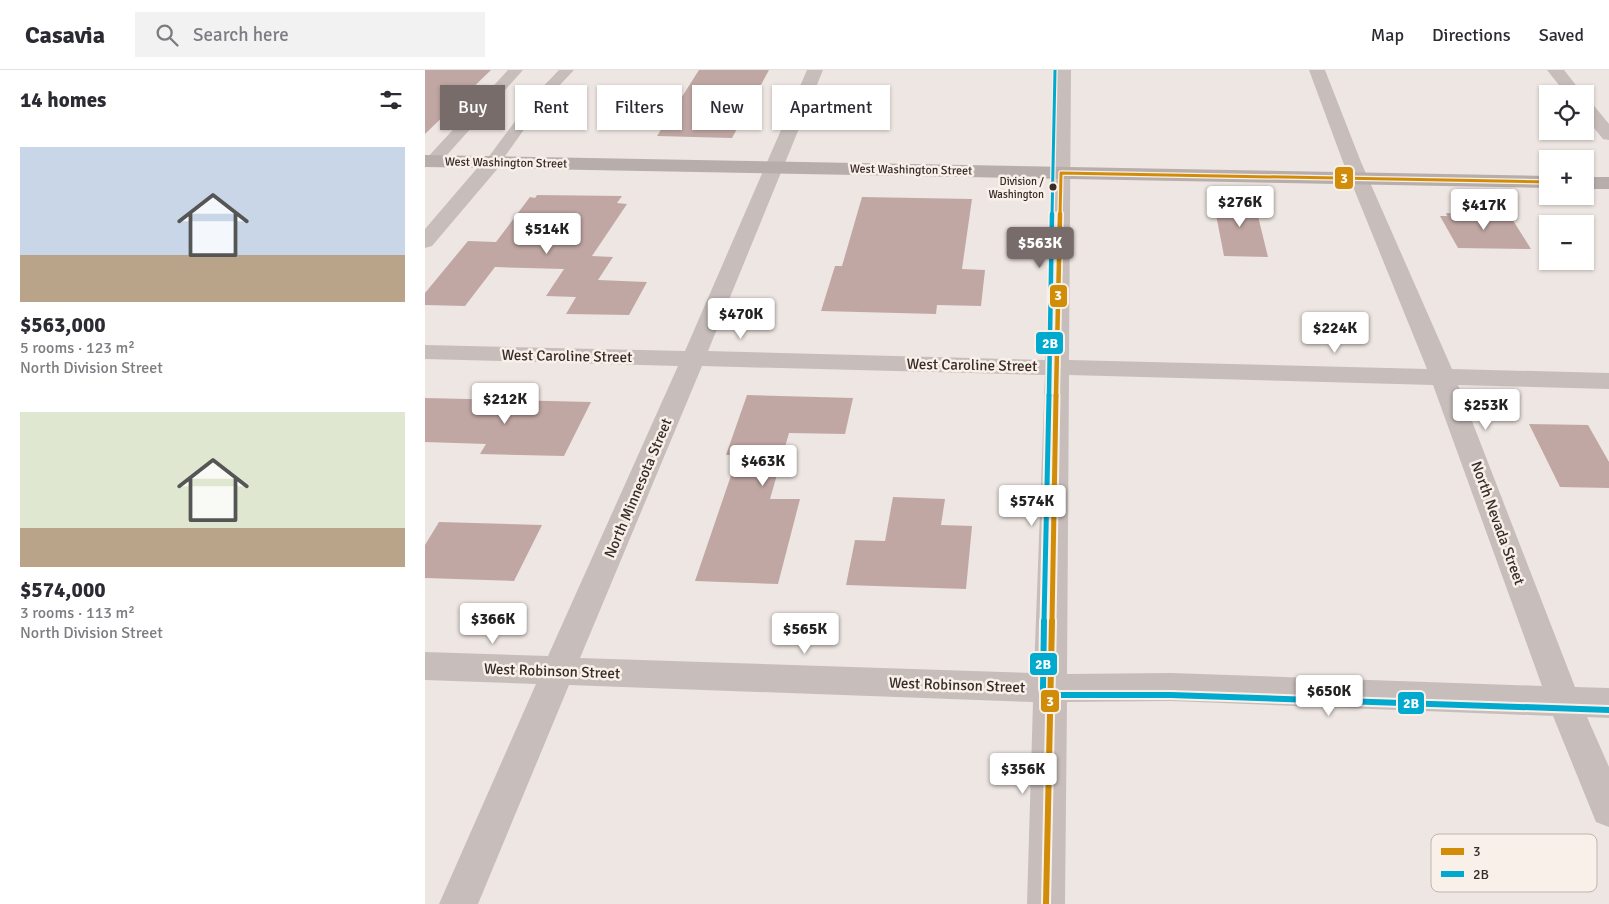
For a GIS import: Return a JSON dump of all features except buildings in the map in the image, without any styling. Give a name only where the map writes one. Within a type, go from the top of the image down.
[{"type":"street","name":"North Minnesota Street","points":[[457,904],[694,359],[815,70]]},
{"type":"street","points":[[1046,904],[1063,70]]},
{"type":"street","name":"North Nevada Street","points":[[1317,70],[1359,178],[1443,377],[1564,701],[1609,810]]},
{"type":"street","points":[[1555,70],[1568,85]]},
{"type":"street","points":[[1594,117],[1609,135]]},
{"type":"street","name":"West Washington Street","points":[[428,162],[1539,182]]},
{"type":"street","points":[[425,242],[492,163]]},
{"type":"street","points":[[1594,182],[1609,183]]},
{"type":"street","name":"West Caroline Street","points":[[425,352],[1609,381]]},
{"type":"street","name":"West Robinson Street","points":[[425,666],[1050,688],[1171,687],[1609,702]]},
{"type":"lane","points":[[428,162],[516,70]]},
{"type":"lane","points":[[492,163],[539,100],[567,70]]},
{"type":"transit line","name":"2B","points":[[1055,70],[1044,693],[1050,695],[1171,695],[1609,710]]},
{"type":"transit line","name":"3","points":[[1046,904],[1061,173],[1539,182]]},
{"type":"place","name":"Division / Washington","points":[[1053,187]]}]
